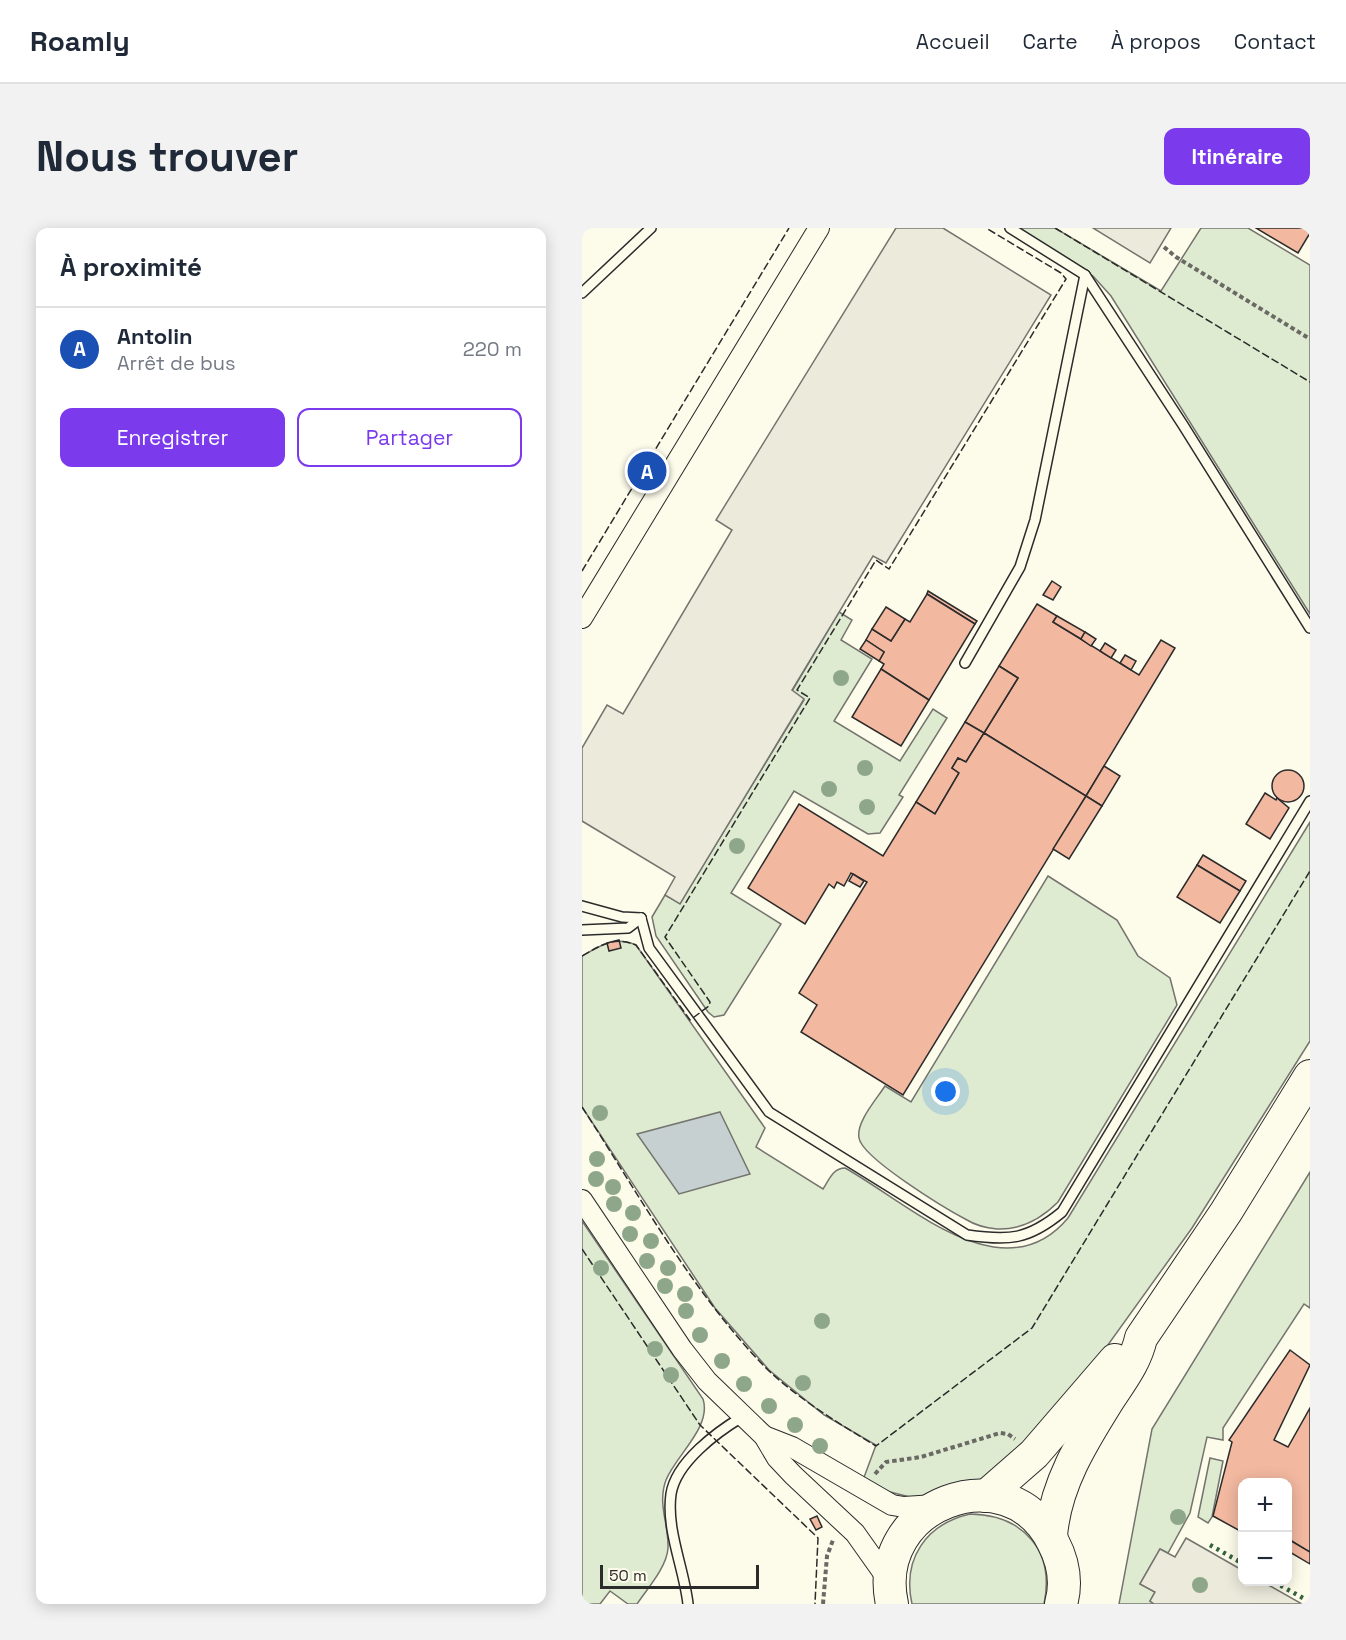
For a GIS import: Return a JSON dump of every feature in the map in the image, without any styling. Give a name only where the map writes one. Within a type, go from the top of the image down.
[{"type":"highway","points":[[1051,1536],[1053,1513],[1063,1481],[1094,1423],[1137,1354],[1141,1338],[1231,1204],[1310,1076]]},
{"type":"highway","points":[[986,1496],[1034,1454],[1112,1363],[1126,1348],[1141,1338]]},
{"type":"highway","points":[[891,1592],[891,1565],[903,1536],[924,1513],[938,1504],[969,1496],[986,1496],[1016,1505],[1041,1524],[1051,1536],[1060,1560],[1065,1598]]},
{"type":"street","points":[[582,618],[819,228]]},
{"type":"street","points":[[582,1200],[682,1349],[707,1381],[764,1436],[783,1465],[855,1533],[891,1592]]},
{"type":"street","points":[[764,1436],[792,1447],[892,1505],[904,1507],[938,1504]]},
{"type":"lane","points":[[582,293],[651,228]]},
{"type":"lane","points":[[1010,228],[1085,275],[1171,406],[1310,628]]},
{"type":"lane","points":[[965,663],[1020,567],[1035,520],[1085,275]]},
{"type":"lane","points":[[640,918],[649,948],[769,1112],[967,1235],[1001,1240],[1026,1235],[1062,1212],[1310,801]]},
{"type":"lane","points":[[582,906],[622,917],[640,918]]},
{"type":"lane","points":[[582,930],[628,928],[640,918]]},
{"type":"lane","points":[[687,1604],[673,1522],[671,1493],[694,1455],[712,1436],[742,1417]]},
{"type":"path","points":[[1164,247],[1176,257],[1310,339]]},
{"type":"green space","points":[[1014,228],[1055,228],[1161,291],[1201,228],[1248,228],[1310,265],[1310,614],[1111,296],[1093,276]]},
{"type":"green space","points":[[839,612],[852,620],[841,640],[872,659],[834,721],[900,761],[933,709],[947,718],[899,795],[903,797],[880,833],[868,834],[794,791],[731,893],[781,924],[724,1015],[714,1017],[708,1012],[656,936],[652,917],[665,895],[680,903],[804,700],[792,691]]},
{"type":"green space","points":[[1310,822],[1310,1041],[1192,1228],[1064,1406],[990,1478],[914,1498],[886,1491],[863,1480],[876,1445],[824,1415],[769,1370],[715,1308],[582,1107],[582,956],[608,943],[621,941],[636,945],[765,1128],[756,1147],[823,1189],[834,1172],[845,1168],[955,1235],[985,1245],[1014,1248],[1042,1240],[1068,1218]]},
{"type":"green space","points":[[1048,876],[1117,920],[1138,956],[1170,978],[1177,1005],[1058,1202],[1045,1214],[1023,1225],[1015,1228],[993,1229],[970,1222],[889,1170],[864,1147],[859,1138],[859,1132],[868,1111],[885,1086],[911,1102]]},
{"type":"green space","points":[[1310,1172],[1310,1308],[1304,1304],[1223,1428],[1223,1440],[1207,1437],[1190,1513],[1168,1553],[1160,1549],[1140,1584],[1155,1592],[1150,1601],[1154,1604],[1119,1604],[1152,1429]]},
{"type":"green space","points":[[582,1221],[703,1399],[704,1409],[698,1430],[666,1480],[663,1506],[668,1539],[667,1555],[651,1585],[637,1604],[628,1604],[610,1591],[600,1604],[582,1604]]},
{"type":"green space","points":[[1210,1458],[1223,1461],[1212,1517],[1208,1523],[1198,1517]]},
{"type":"green space","points":[[970,1514],[1006,1521],[1020,1529],[1031,1540],[1040,1552],[1045,1568],[1044,1604],[912,1604],[911,1572],[914,1558],[921,1546],[941,1526]]},
{"type":"shaded area","points":[[896,228],[943,228],[1051,295],[886,563],[873,556],[792,690],[804,699],[680,904],[665,895],[675,877],[582,821],[582,748],[607,705],[623,714],[732,530],[716,520]]},
{"type":"shaded area","points":[[1093,228],[1171,228],[1150,263]]},
{"type":"shaded area","points":[[720,1112],[750,1174],[679,1194],[637,1134]]},
{"type":"shaded area","points":[[1186,1538],[1238,1568],[1238,1586],[1270,1586],[1302,1604],[1154,1604],[1150,1601],[1155,1592],[1140,1584],[1160,1549],[1175,1557]]},
{"type":"building","points":[[1256,228],[1310,228],[1310,233],[1298,253]]},
{"type":"building","points":[[1052,581],[1061,587],[1053,600],[1043,595]]},
{"type":"building","points":[[928,591],[977,621],[975,624],[927,594]]},
{"type":"building","points":[[927,594],[975,624],[929,700],[881,669],[884,664],[879,661],[884,652],[866,640],[872,629],[891,641],[905,619],[910,622]]},
{"type":"building","points":[[1037,604],[1057,616],[1053,622],[1139,675],[1161,640],[1175,648],[1086,796],[984,733],[1018,678],[999,666]]},
{"type":"building","points":[[886,607],[905,619],[891,641],[872,629]]},
{"type":"building","points":[[1057,616],[1085,632],[1081,639],[1053,622]]},
{"type":"building","points":[[1085,632],[1096,639],[1091,646],[1081,639]]},
{"type":"building","points":[[866,640],[884,652],[879,661],[860,649]]},
{"type":"building","points":[[1105,643],[1116,650],[1111,658],[1100,651]]},
{"type":"building","points":[[1125,655],[1136,661],[1131,670],[1120,663]]},
{"type":"building","points":[[999,666],[1018,678],[984,733],[965,722]]},
{"type":"building","points":[[881,669],[929,700],[901,746],[852,717]]},
{"type":"building","points":[[965,722],[984,733],[966,762],[958,758],[952,768],[959,773],[935,814],[916,802]]},
{"type":"building","points":[[984,733],[1086,796],[903,1095],[801,1032],[817,1005],[799,993],[867,882],[851,873],[844,886],[837,882],[834,888],[829,884],[805,924],[748,888],[799,804],[883,856],[916,802],[935,814],[959,773],[952,768],[958,758],[966,762]]},
{"type":"building","points":[[1104,766],[1120,776],[1102,806],[1086,796]]},
{"type":"building","points":[[1288,770],[1299,775],[1304,786],[1299,797],[1288,802],[1277,797],[1272,786],[1277,775]]},
{"type":"building","points":[[1265,793],[1276,800],[1277,798],[1289,808],[1270,839],[1246,824]]},
{"type":"building","points":[[1086,796],[1102,806],[1069,859],[1053,849]]},
{"type":"building","points":[[1203,855],[1246,881],[1240,891],[1197,865]]},
{"type":"building","points":[[1197,865],[1240,891],[1220,923],[1177,897]]},
{"type":"building","points":[[853,874],[864,881],[860,887],[849,881]]},
{"type":"building","points":[[619,940],[621,948],[609,951],[607,943]]},
{"type":"building","points":[[1290,1350],[1310,1365],[1274,1440],[1288,1447],[1310,1408],[1310,1552],[1292,1541],[1292,1478],[1238,1478],[1238,1530],[1213,1516],[1232,1442],[1229,1440]]},
{"type":"building","points":[[817,1516],[822,1527],[816,1530],[810,1519]]},
{"type":"building","points":[[1292,1541],[1310,1552],[1310,1564],[1292,1553]]},
{"type":"hedge","points":[[1210,1545],[1238,1561]]},
{"type":"hedge","points":[[1281,1586],[1303,1598]]},
{"type":"fence","points":[[582,571],[789,228]]},
{"type":"fence","points":[[582,956],[608,943],[621,941],[636,945],[690,1020],[709,1006],[710,1002],[665,937],[810,698],[797,690],[876,560],[889,569],[1066,279],[1061,273],[986,228]]},
{"type":"fence","points":[[1055,228],[1310,382]]},
{"type":"fence","points":[[582,1107],[692,1277],[741,1341],[768,1370],[793,1391],[876,1446],[1032,1328],[1310,871]]},
{"type":"fence","points":[[582,1249],[700,1425],[818,1538],[815,1604]]},
{"type":"place","name":"Antolin","points":[[647,471]]}]
